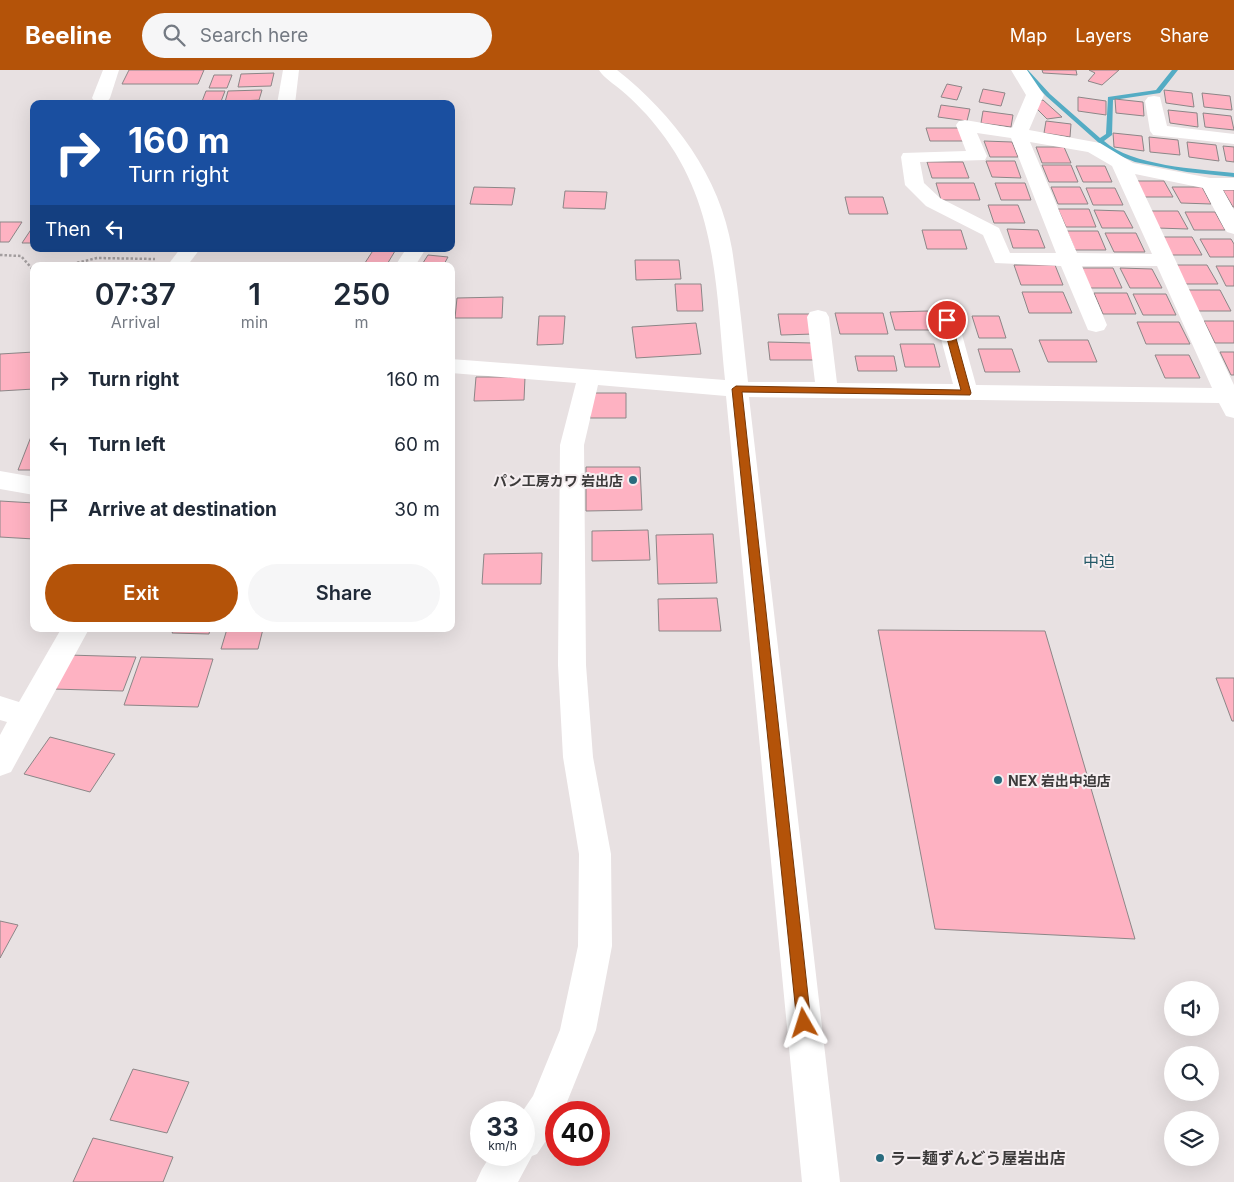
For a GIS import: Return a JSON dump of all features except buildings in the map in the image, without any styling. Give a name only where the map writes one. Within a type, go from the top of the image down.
[{"type":"street","points":[[101,98],[111,70]]},
{"type":"street","points":[[287,100],[291,70]]},
{"type":"street","points":[[607,70],[632,89],[670,129],[697,172],[716,216],[722,248],[821,1182]]},
{"type":"street","points":[[1019,70],[1035,95],[1018,134],[1096,325]]},
{"type":"street","points":[[1154,100],[1159,132],[1234,139]]},
{"type":"street","points":[[1163,260],[1002,259],[992,232],[933,202],[915,185],[910,158],[978,156],[965,125],[1093,147],[1127,167],[1210,184],[1234,184]]},
{"type":"street","points":[[455,366],[736,389],[967,393],[1231,401],[1163,260],[1120,163]]},
{"type":"street","points":[[1210,184],[1234,228]]},
{"type":"street","points":[[818,317],[827,390]]},
{"type":"street","points":[[947,320],[967,393]]},
{"type":"street","points":[[535,1125],[546,1109],[578,1030],[595,946],[595,854],[578,757],[572,665],[572,445],[588,377]]},
{"type":"street","points":[[0,480],[30,485]]},
{"type":"street","points":[[0,763],[28,716],[72,632]]},
{"type":"street","points":[[0,708],[28,716]]},
{"type":"street","points":[[495,1182],[506,1166]]},
{"type":"path","points":[[0,255],[21,256],[30,266]]},
{"type":"path","points":[[80,262],[97,258],[183,258]]},
{"type":"waterway","points":[[1025,70],[1048,95],[1100,141]]},
{"type":"waterway","points":[[1100,141],[1109,135],[1110,98],[1158,92],[1175,70]]},
{"type":"waterway","points":[[1100,141],[1110,150],[1135,160],[1187,170],[1234,175]]},
{"type":"place","name":"パン工房カワ 岩出店","points":[[633,480]]},
{"type":"place","name":"NEX 岩出中迫店","points":[[998,780]]},
{"type":"place","name":"ラー麺ずんどう屋岩出店","points":[[880,1158]]},
{"type":"district","name":"中迫","points":[[1099,561]]},
{"type":"route","points":[[804,1023],[736,389],[967,393],[947,320]]}]
